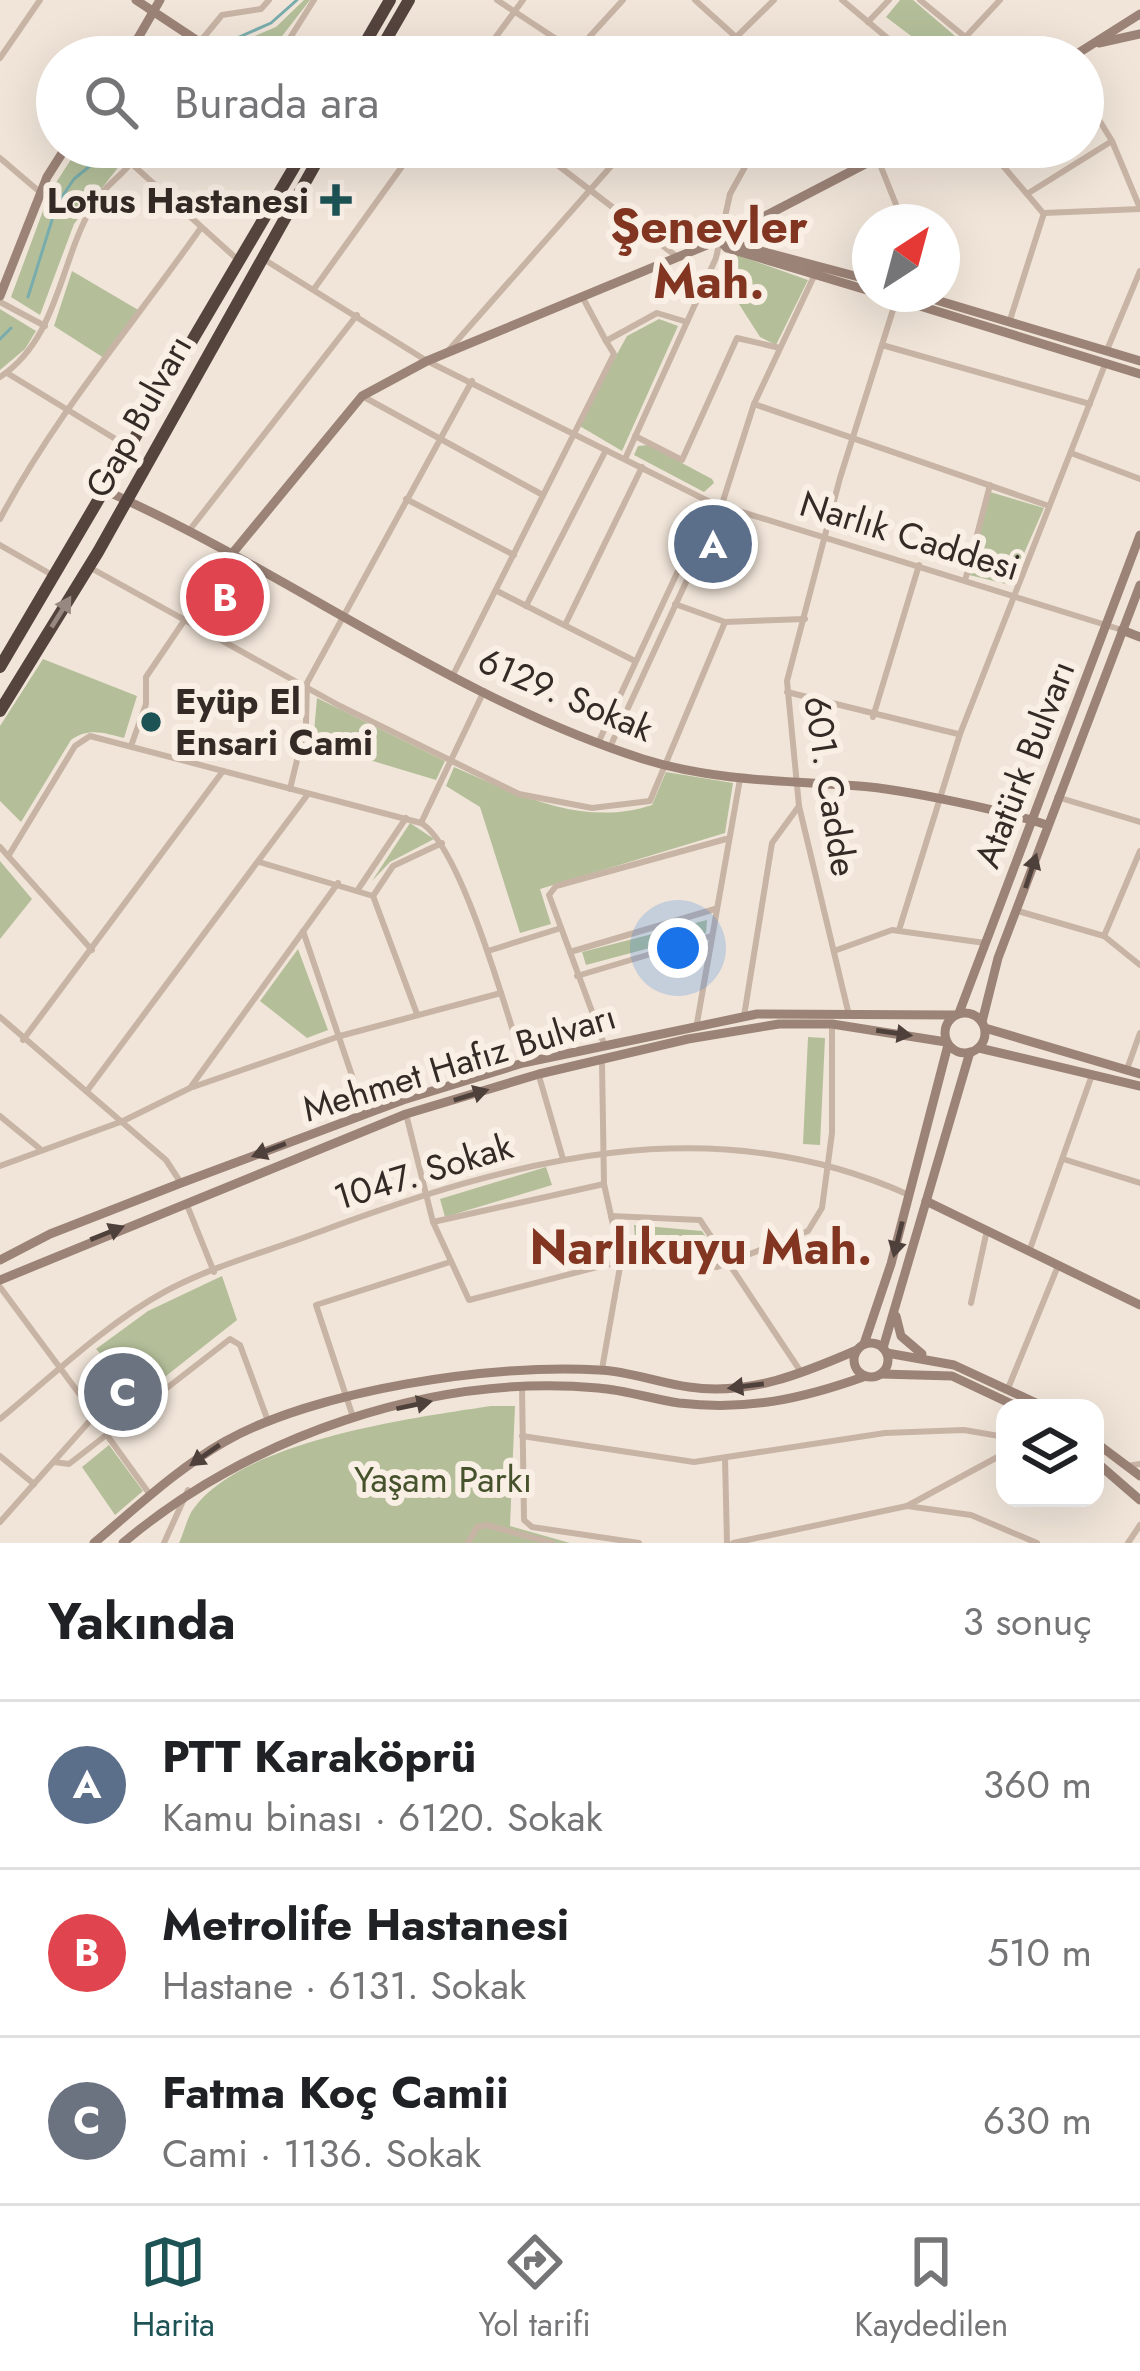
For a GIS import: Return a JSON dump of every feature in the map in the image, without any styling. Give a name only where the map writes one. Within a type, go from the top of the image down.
[{"type":"highway","points":[[369,36],[390,0]]},
{"type":"highway","points":[[388,36],[409,0]]},
{"type":"highway","name":"Gap Bulvarı","points":[[1,663],[294,168]]},
{"type":"highway","name":"Gap Bulvarı","points":[[0,711],[89,567],[313,168]]},
{"type":"main road","points":[[136,0],[189,36]]},
{"type":"main road","points":[[141,36],[160,0]]},
{"type":"main road","points":[[1104,39],[1140,14]]},
{"type":"main road","points":[[1104,42],[1140,34]]},
{"type":"main road","points":[[1,292],[54,168]]},
{"type":"main road","points":[[231,555],[362,396],[427,361],[584,300],[719,240],[856,168]]},
{"type":"main road","points":[[719,240],[727,248],[852,285]]},
{"type":"main road","points":[[719,240],[852,275]]},
{"type":"main road","points":[[960,308],[1106,356],[1140,374]]},
{"type":"main road","points":[[953,312],[1106,356],[1140,361]]},
{"type":"main road","name":"6129. Sokak","points":[[104,490],[484,691],[610,747],[662,764],[740,779],[863,786],[1047,825]]},
{"type":"main road","name":"Atatürk Bulvarı","points":[[947,1043],[944,1030],[957,1014],[985,944],[1140,535]]},
{"type":"main road","name":"Atatürk Bulvarı","points":[[974,1050],[998,958],[1140,585]]},
{"type":"main road","points":[[1122,630],[1140,637]]},
{"type":"main road","name":"Mehmet Hafız Bulvarı","points":[[0,1260],[50,1234],[365,1114],[523,1063],[697,1023],[848,1011],[957,1014],[1140,1075]]},
{"type":"main road","name":"Mehmet Hafız Bulvarı","points":[[0,1284],[186,1201],[406,1114],[539,1075],[732,1030],[832,1024],[947,1043],[1140,1086]]},
{"type":"main road","points":[[866,1376],[855,1365],[909,1195],[947,1043]]},
{"type":"main road","points":[[881,1374],[926,1201],[974,1050]]},
{"type":"main road","points":[[926,1201],[1140,1305]]},
{"type":"main road","points":[[896,1312],[901,1336],[932,1360]]},
{"type":"main road","points":[[94,1543],[222,1443],[268,1421],[347,1399],[501,1372],[602,1370],[693,1388],[734,1388],[801,1372],[861,1347],[932,1360],[1009,1386],[1031,1399]]},
{"type":"main road","points":[[123,1543],[188,1490],[266,1449],[354,1420],[522,1387],[599,1388],[676,1402],[764,1406],[881,1374],[952,1376],[1002,1399]]},
{"type":"main road","points":[[1104,1449],[1140,1476]]},
{"type":"main road","points":[[1104,1469],[1140,1500]]},
{"type":"street","points":[[0,58],[40,0]]},
{"type":"street","points":[[205,36],[222,15],[261,9],[269,0]]},
{"type":"street","points":[[291,36],[314,0]]},
{"type":"street","points":[[497,0],[549,36]]},
{"type":"street","points":[[497,36],[524,0]]},
{"type":"street","points":[[590,36],[622,0]]},
{"type":"street","points":[[694,0],[734,36]]},
{"type":"street","points":[[736,36],[774,0]]},
{"type":"street","points":[[842,0],[885,36]]},
{"type":"street","points":[[868,22],[889,0]]},
{"type":"street","points":[[920,0],[964,36]]},
{"type":"street","points":[[966,36],[1000,0]]},
{"type":"street","points":[[1044,213],[1140,208],[1104,128]]},
{"type":"street","points":[[1104,146],[1112,141]]},
{"type":"street","points":[[0,158],[40,193]]},
{"type":"street","points":[[130,168],[94,201],[45,326],[29,354],[3,375],[130,448]]},
{"type":"street","points":[[136,168],[240,262]]},
{"type":"street","points":[[314,290],[401,168]]},
{"type":"street","points":[[562,168],[676,256]]},
{"type":"street","points":[[445,355],[609,168]]},
{"type":"street","points":[[625,459],[687,322],[719,240],[730,194],[744,168]]},
{"type":"street","points":[[882,168],[897,204]]},
{"type":"street","points":[[1005,168],[1044,213]]},
{"type":"street","points":[[1027,194],[1069,168]]},
{"type":"street","points":[[1009,323],[1044,213]]},
{"type":"street","points":[[0,520],[65,408],[138,319],[200,229]]},
{"type":"street","name":"Narlık Caddesi","points":[[262,258],[427,361],[710,502],[824,540],[966,577],[1122,630]]},
{"type":"street","points":[[899,930],[959,734],[1140,271]]},
{"type":"street","points":[[610,747],[722,505],[754,404],[815,274]]},
{"type":"street","points":[[1,292],[45,326]]},
{"type":"street","points":[[453,675],[614,354],[584,300]]},
{"type":"street","name":"601. Cadde","points":[[848,1011],[799,806],[787,692],[824,540],[892,312]]},
{"type":"street","points":[[606,341],[657,313],[687,322]]},
{"type":"street","points":[[188,532],[357,315]]},
{"type":"street","points":[[635,436],[682,460],[737,338],[780,348]]},
{"type":"street","points":[[882,345],[1090,404]]},
{"type":"street","points":[[290,789],[306,723],[307,683],[473,380]]},
{"type":"street","points":[[362,396],[541,494]]},
{"type":"street","points":[[754,404],[1049,506]]},
{"type":"street","points":[[526,606],[606,450]]},
{"type":"street","points":[[1071,453],[1140,479]]},
{"type":"street","points":[[565,625],[642,467]]},
{"type":"street","points":[[966,577],[990,484]]},
{"type":"street","points":[[406,499],[514,555]]},
{"type":"street","points":[[598,742],[710,502]]},
{"type":"street","points":[[0,545],[55,576]]},
{"type":"street","points":[[874,717],[919,565]]},
{"type":"street","points":[[89,567],[450,760],[538,801],[592,808],[650,801],[725,622]]},
{"type":"street","points":[[497,591],[635,661]]},
{"type":"street","points":[[675,604],[725,622],[805,619]]},
{"type":"street","points":[[131,746],[146,704],[146,677],[185,619]]},
{"type":"street","points":[[422,823],[484,691]]},
{"type":"street","points":[[787,692],[874,717],[959,734]]},
{"type":"street","points":[[9,855],[75,746],[90,736],[422,823],[442,843],[488,951],[523,1063]]},
{"type":"street","points":[[23,1040],[223,771]]},
{"type":"street","points":[[697,1023],[740,779]]},
{"type":"street","points":[[87,1091],[308,794]]},
{"type":"street","points":[[1057,797],[1140,822]]},
{"type":"street","points":[[744,1016],[772,843],[799,806]]},
{"type":"street","points":[[358,888],[406,818]]},
{"type":"street","points":[[0,834],[9,855],[92,950]]},
{"type":"street","points":[[604,1043],[549,895],[556,886],[727,839]]},
{"type":"street","points":[[373,896],[393,866],[442,843]]},
{"type":"street","points":[[1104,936],[1140,851]]},
{"type":"street","points":[[259,862],[373,896],[417,1014]]},
{"type":"street","points":[[1130,877],[1140,880]]},
{"type":"street","points":[[190,1088],[338,883]]},
{"type":"street","points":[[570,952],[715,910]]},
{"type":"street","points":[[1018,911],[1104,936],[1140,965]]},
{"type":"street","points":[[488,951],[561,928]]},
{"type":"street","points":[[834,951],[899,930],[985,944]]},
{"type":"street","points":[[303,931],[365,1114]]},
{"type":"street","points":[[577,976],[711,936]]},
{"type":"street","points":[[0,1166],[123,1121],[190,1088],[340,1036],[501,993]]},
{"type":"street","points":[[0,1019],[123,1121],[166,1160],[182,1183]]},
{"type":"street","points":[[406,1114],[433,1222],[469,1300],[621,1261],[732,1263],[816,1224],[827,1165],[832,1024]]},
{"type":"street","points":[[1126,1070],[1140,1033]]},
{"type":"street","points":[[602,1063],[608,1150],[604,1184],[621,1261],[602,1370]]},
{"type":"street","points":[[539,1075],[562,1159]]},
{"type":"street","points":[[1030,1249],[1092,1075]]},
{"type":"street","points":[[0,1116],[40,1149]]},
{"type":"street","name":"1047. Sokak","points":[[0,1419],[165,1292],[428,1192],[608,1150],[713,1147],[827,1165],[909,1195]]},
{"type":"street","points":[[1063,1159],[1140,1183]]},
{"type":"street","points":[[433,1222],[604,1184]]},
{"type":"street","points":[[186,1201],[214,1272]]},
{"type":"street","points":[[611,1216],[695,1216],[732,1263],[801,1372]]},
{"type":"street","points":[[971,1303],[987,1229]]},
{"type":"street","points":[[354,1420],[316,1305],[450,1262]]},
{"type":"street","points":[[1009,1386],[1058,1266]]},
{"type":"street","points":[[0,1284],[95,1415],[0,1522]]},
{"type":"street","points":[[54,1462],[69,1464],[109,1438],[230,1339],[240,1345],[268,1421]]},
{"type":"street","points":[[522,1387],[524,1520],[639,1543]]},
{"type":"street","points":[[522,1436],[694,1462],[885,1433],[964,1430],[996,1435]]},
{"type":"street","points":[[109,1438],[151,1496]]},
{"type":"street","points":[[0,1456],[34,1484]]},
{"type":"street","points":[[725,1459],[730,1543],[907,1506],[996,1458]]},
{"type":"street","points":[[1127,1466],[1140,1465]]},
{"type":"street","points":[[164,1543],[188,1490]]},
{"type":"street","points":[[907,1506],[971,1515],[1037,1543]]},
{"type":"street","points":[[468,1543],[477,1527],[487,1525],[552,1543]]},
{"type":"street","points":[[1128,1543],[1140,1525]]},
{"type":"street","points":[[567,1543],[575,1533]]},
{"type":"green space","points":[[304,0],[310,0],[282,36],[255,36],[276,27]]},
{"type":"green space","points":[[900,0],[913,0],[955,36],[911,36],[886,17]]},
{"type":"green space","points":[[65,168],[118,168],[74,224],[40,315],[11,297],[50,192]]},
{"type":"green space","points":[[737,255],[808,280],[776,345],[760,337],[719,273]]},
{"type":"green space","points":[[72,271],[140,311],[104,358],[54,326]]},
{"type":"green space","points":[[0,309],[36,331],[25,349],[0,370]]},
{"type":"green space","points":[[659,319],[678,326],[622,451],[578,425],[627,336]]},
{"type":"green space","points":[[648,445],[714,483],[704,492],[634,455],[638,446]]},
{"type":"green space","points":[[990,492],[1044,508],[1010,585],[969,575]]},
{"type":"green space","points":[[43,659],[137,696],[124,738],[90,732],[71,740],[21,822],[0,801],[0,726]]},
{"type":"green space","points":[[317,698],[445,761],[436,780],[313,743]]},
{"type":"green space","points":[[454,767],[551,805],[601,813],[652,805],[666,772],[733,783],[725,833],[540,889],[551,924],[520,933],[480,807],[446,786]]},
{"type":"green space","points":[[410,823],[434,839],[390,862],[372,881]]},
{"type":"green space","points":[[0,861],[32,899],[0,939]]},
{"type":"green space","points":[[707,920],[706,933],[586,965],[582,952]]},
{"type":"green space","points":[[298,949],[328,1030],[307,1038],[260,1001]]},
{"type":"green space","points":[[808,1037],[825,1038],[820,1145],[803,1144]]},
{"type":"green space","points":[[546,1167],[552,1185],[445,1217],[440,1199]]},
{"type":"green space","points":[[634,1225],[702,1231],[722,1261],[636,1254]]},
{"type":"green space","points":[[222,1276],[237,1320],[152,1387],[119,1351],[106,1360],[96,1349],[148,1311]]},
{"type":"green space","name":"Yaşam Parkı","points":[[491,1406],[515,1406],[510,1526],[570,1543],[179,1543],[194,1508],[218,1485],[251,1465],[332,1436]]},
{"type":"green space","points":[[109,1445],[143,1491],[115,1515],[82,1467]]},
{"type":"waterway","points":[[242,36],[271,23],[297,0]]},
{"type":"waterway","points":[[28,297],[57,204],[87,168]]},
{"type":"waterway","points":[[0,339],[11,328]]},
{"type":"place","name":"Lotus Hastanesi","points":[[336,200]]},
{"type":"place","name":"PTT Karaköprü","points":[[713,544]]},
{"type":"place","name":"Metrolife Hastanesi","points":[[225,597]]},
{"type":"place","name":"Eyüp El Ensari Cami","points":[[151,722]]},
{"type":"place","name":"Fatma Koç Camii","points":[[123,1392]]},
{"type":"district","name":"Şenevler Mah.","points":[[709,254]]},
{"type":"district","name":"Narlıkuyu Mah.","points":[[701,1247]]}]
